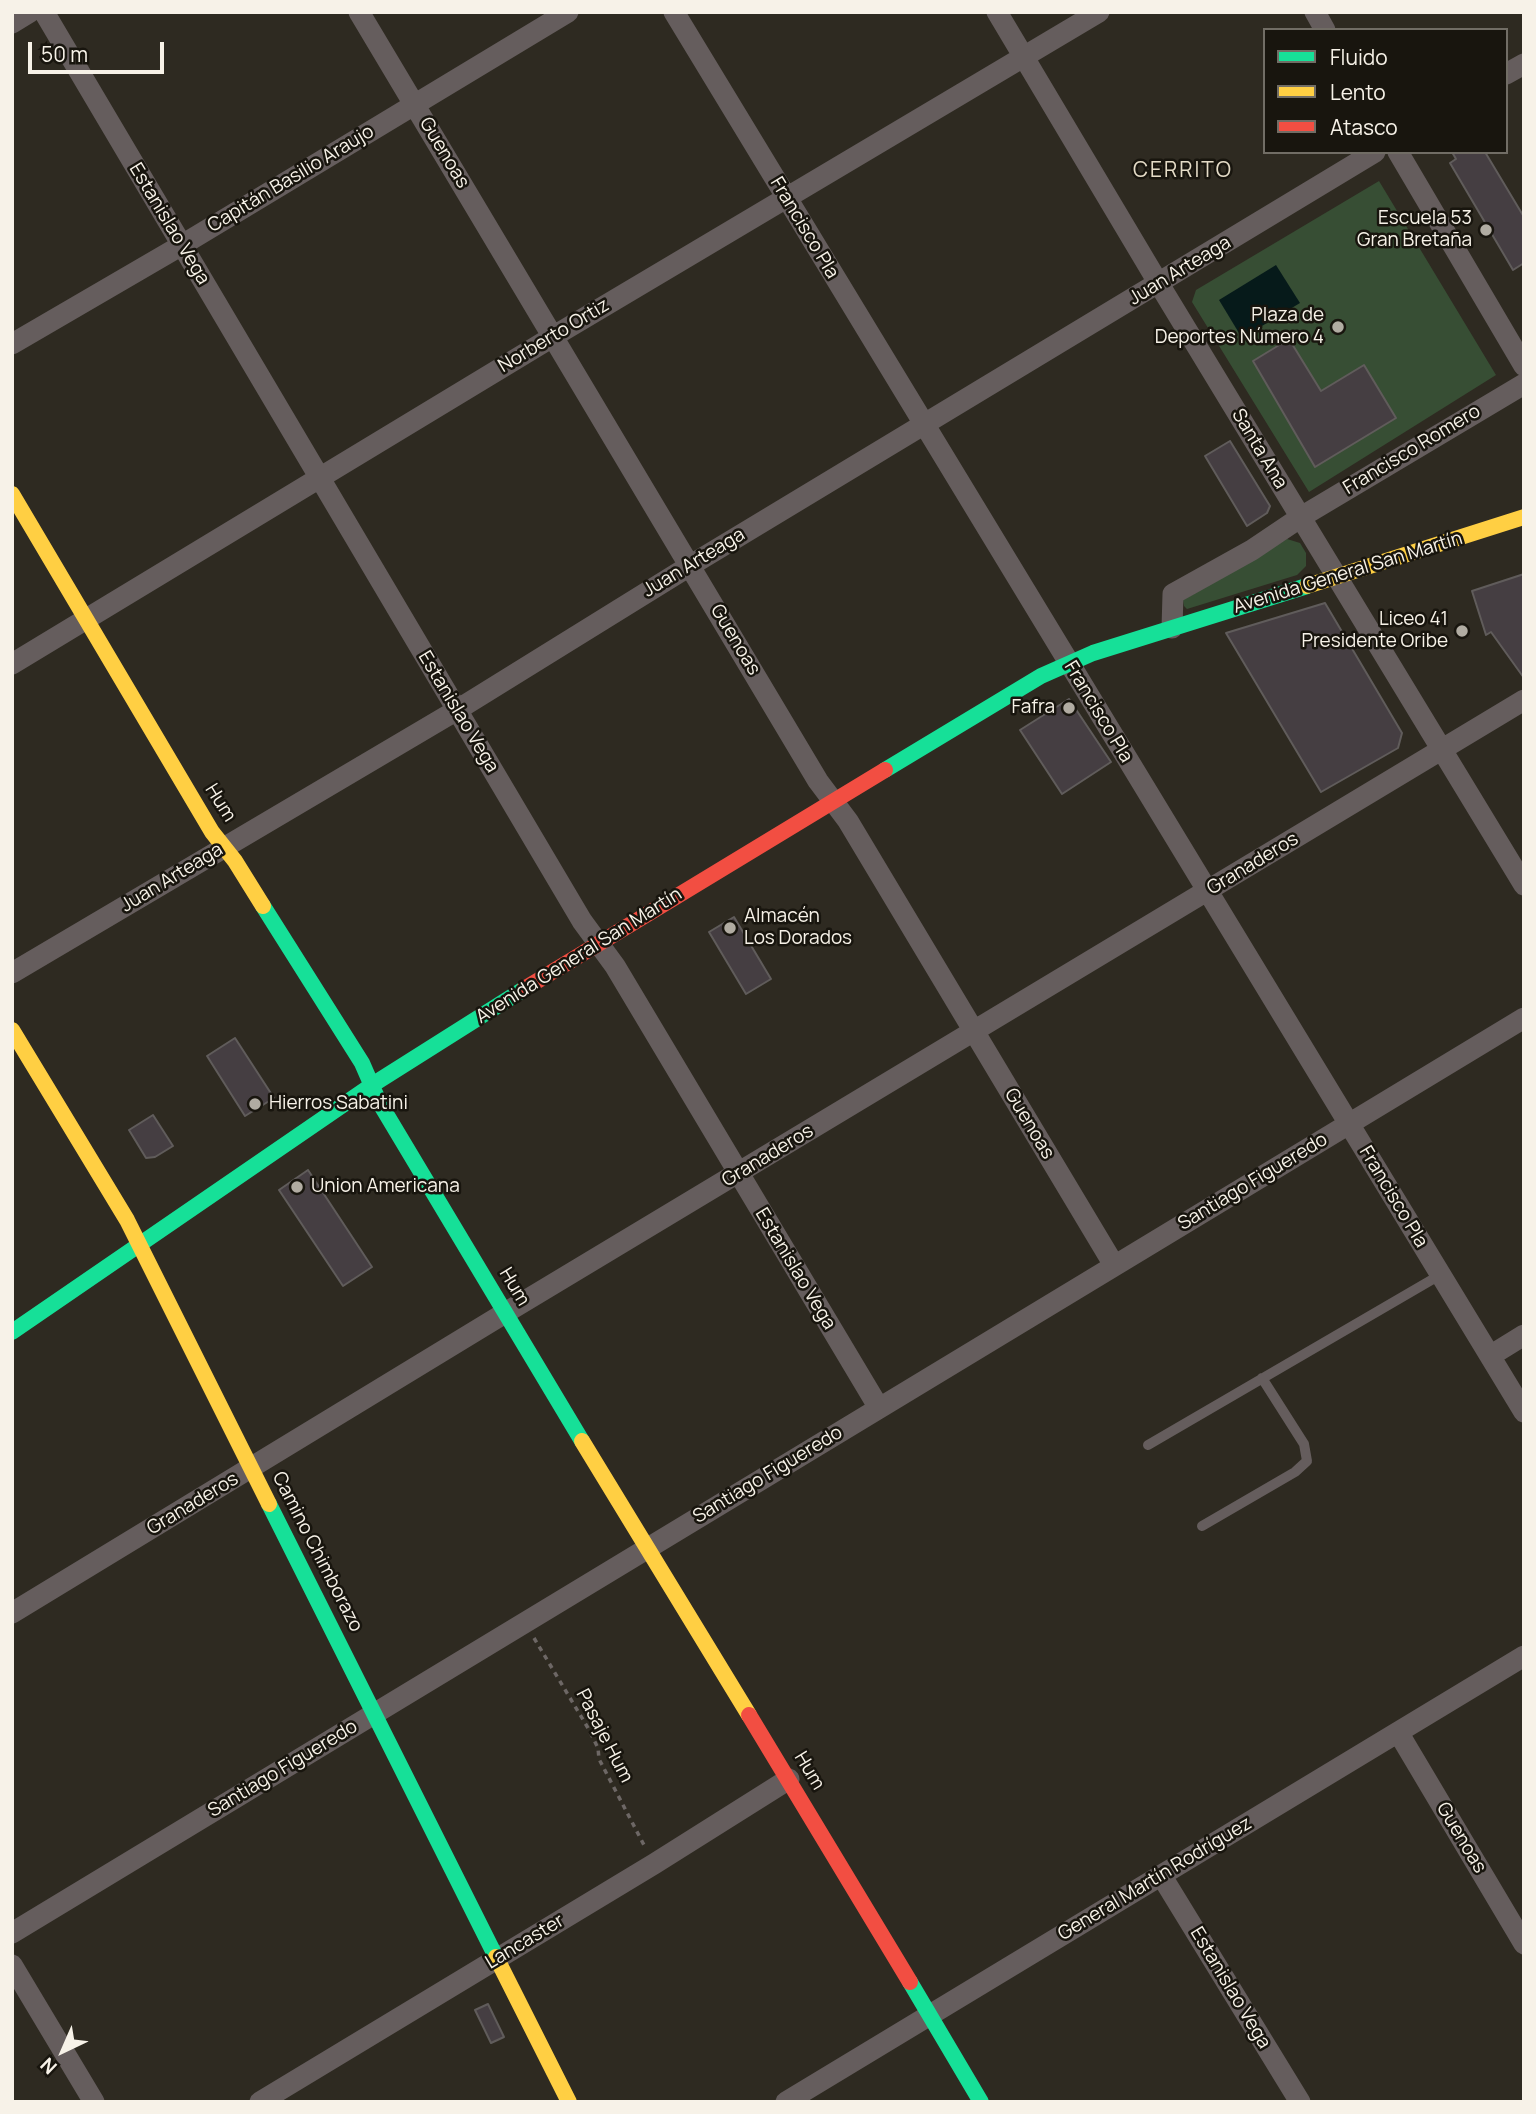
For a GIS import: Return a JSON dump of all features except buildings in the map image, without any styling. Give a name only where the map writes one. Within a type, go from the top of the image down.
[{"type":"street","points":[[12,23],[30,12]]},
{"type":"street","name":"Estanislao Vega","points":[[44,12],[582,921],[615,966],[879,1408]]},
{"type":"street","name":"Guenoas","points":[[359,12],[818,781],[848,821],[1114,1265]]},
{"type":"street","name":"Capitán Basilio Araujo","points":[[12,344],[182,245],[568,12]]},
{"type":"street","name":"Francisco Pla","points":[[674,12],[1524,1412]]},
{"type":"street","name":"Santa Ana","points":[[997,12],[1158,284],[1524,885]]},
{"type":"street","name":"Norberto Ortiz","points":[[12,664],[554,336],[1099,12]]},
{"type":"street","points":[[1315,12],[1324,28]]},
{"type":"street","points":[[1508,73],[1524,64]]},
{"type":"street","name":"Juan Arteaga","points":[[12,973],[457,710],[691,565],[1372,154]]},
{"type":"street","points":[[1399,154],[1524,366]]},
{"type":"street","name":"Francisco Romero","points":[[1301,517],[1524,383]]},
{"type":"street","name":"Hum","points":[[12,494],[212,832],[362,1063],[379,1102],[981,2102]]},
{"type":"street","points":[[1172,628],[1174,594],[1252,550],[1301,517]]},
{"type":"street","name":"Avenida General San Martín","points":[[12,1332],[372,1084],[598,943],[1041,676],[1068,663],[1172,628],[1524,517]]},
{"type":"street","name":"Granaderos","points":[[12,1613],[1524,700]]},
{"type":"street","name":"Santiago Figueredo","points":[[12,1933],[1524,1018]]},
{"type":"street","name":"Camino Chimborazo","points":[[12,1030],[127,1220],[569,2102]]},
{"type":"street","points":[[1490,1356],[1524,1335]]},
{"type":"street","name":"General Martín Rodríguez","points":[[786,2102],[1524,1656]]},
{"type":"street","name":"Guenoas","points":[[1398,1732],[1524,1944]]},
{"type":"street","name":"Lancaster","points":[[260,2102],[654,1864],[789,1779]]},
{"type":"street","name":"Estanislao Vega","points":[[1161,1875],[1300,2102]]},
{"type":"street","points":[[12,1965],[94,2102]]},
{"type":"lane","points":[[1148,1445],[1440,1275]]},
{"type":"lane","points":[[1202,1526],[1295,1472],[1307,1461],[1304,1444],[1262,1378]]},
{"type":"path","name":"Pasaje Hum","points":[[525,1622],[589,1728],[598,1748],[599,1759],[654,1864]]},
{"type":"green space","name":"Plaza de Deportes Número 4","points":[[1379,181],[1496,375],[1309,492],[1192,302],[1196,290]]},
{"type":"green space","points":[[1287,539],[1300,543],[1306,553],[1306,566],[1297,575],[1187,609],[1184,606],[1183,600]]},
{"type":"shaded area","points":[[1276,265],[1300,303],[1242,338],[1219,300]]},
{"type":"traffic: fast","points":[[885,770],[1041,676],[1093,653],[1307,586]]},
{"type":"traffic: fast","points":[[263,906],[362,1063],[379,1102],[582,1441]]},
{"type":"traffic: fast","points":[[12,1332],[372,1085],[524,989]]},
{"type":"traffic: fast","points":[[269,1504],[496,1957]]},
{"type":"traffic: fast","points":[[910,1982],[981,2102]]},
{"type":"traffic: slow","points":[[12,494],[212,832],[235,861],[263,906]]},
{"type":"traffic: slow","points":[[1307,586],[1524,517]]},
{"type":"traffic: slow","points":[[12,1030],[127,1220],[269,1504]]},
{"type":"traffic: slow","points":[[582,1441],[749,1715]]},
{"type":"traffic: slow","points":[[496,1957],[569,2102]]},
{"type":"traffic: jam","points":[[524,989],[885,770]]},
{"type":"traffic: jam","points":[[749,1715],[910,1982]]},
{"type":"place","name":"Escuela 53 Gran Bretaña","points":[[1486,230]]},
{"type":"place","name":"Plaza de Deportes Número 4","points":[[1338,327]]},
{"type":"place","name":"Liceo 41 Presidente Oribe","points":[[1462,631]]},
{"type":"place","name":"Fafra","points":[[1069,708]]},
{"type":"place","name":"Almacén Los Dorados","points":[[730,928]]},
{"type":"place","name":"Hierros Sabatini","points":[[255,1104]]},
{"type":"place","name":"Union Americana","points":[[297,1187]]},
{"type":"district","name":"CERRITO","points":[[1183,171]]}]
